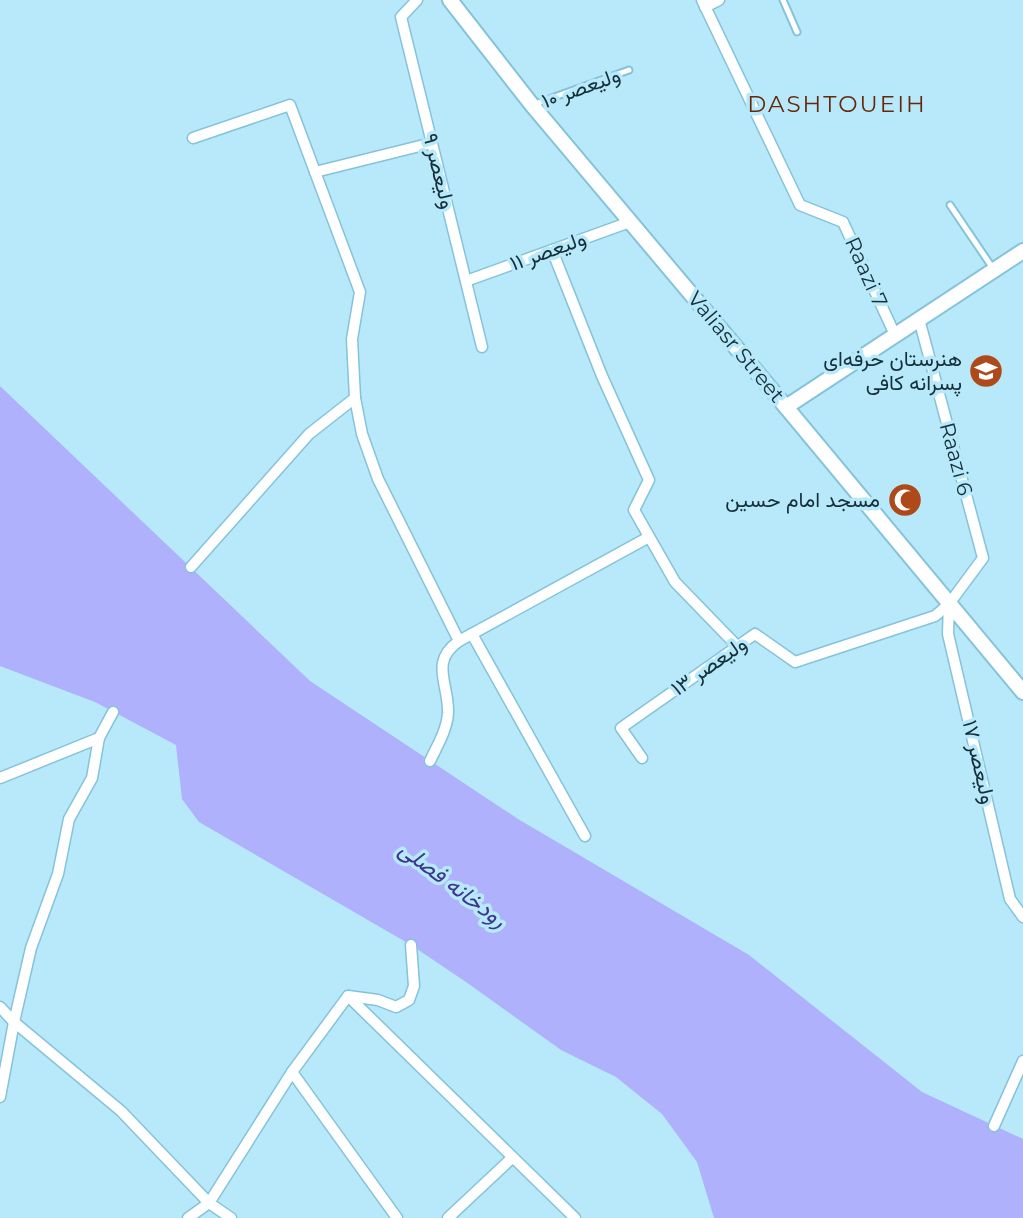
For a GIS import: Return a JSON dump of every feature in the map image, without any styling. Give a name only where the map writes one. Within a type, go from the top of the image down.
[{"type":"main road","name":"Valiasr Street","points":[[450,0],[532,105],[1023,692]]},
{"type":"main road","points":[[786,407],[1023,251]]},
{"type":"street","name":"ولیعصر ۹","points":[[417,0],[401,17],[482,347]]},
{"type":"street","points":[[703,3],[719,0]]},
{"type":"street","name":"Raazi 7","points":[[703,3],[800,205],[844,222],[895,335]]},
{"type":"street","points":[[193,138],[289,105],[359,292],[352,339],[355,398],[362,434],[378,479],[459,641]]},
{"type":"street","points":[[315,172],[432,143]]},
{"type":"street","name":"ولیعصر ۱۱","points":[[466,281],[630,222]]},
{"type":"street","points":[[552,250],[602,376],[649,480],[634,510],[675,582],[738,647]]},
{"type":"street","name":"Raazi 6","points":[[919,319],[983,558],[949,604]]},
{"type":"street","points":[[191,567],[309,434],[355,398]]},
{"type":"street","points":[[430,761],[443,736],[448,714],[442,662],[449,648],[649,537]]},
{"type":"street","name":"ولیعصر ۱۳","points":[[642,758],[621,728],[755,634],[795,662],[935,616],[949,604]]},
{"type":"street","name":"ولیعصر ۱۷","points":[[949,604],[948,634],[1010,899],[1023,917]]},
{"type":"street","points":[[472,634],[585,836]]},
{"type":"street","points":[[0,1097],[31,948],[58,874],[69,819],[92,778],[99,738],[113,712]]},
{"type":"street","points":[[0,778],[99,738]]},
{"type":"street","points":[[348,996],[377,1000],[396,1007],[409,1000],[414,986],[411,946]]},
{"type":"street","points":[[188,1218],[209,1203],[292,1072],[348,996]]},
{"type":"street","points":[[348,996],[575,1218]]},
{"type":"street","points":[[0,1007],[14,1022],[121,1111],[209,1203],[231,1218]]},
{"type":"street","points":[[994,1126],[1023,1061]]},
{"type":"street","points":[[292,1072],[397,1218]]},
{"type":"street","points":[[448,1218],[512,1158]]},
{"type":"lane","points":[[783,0],[797,32]]},
{"type":"lane","name":"ولیعصر ۱۰","points":[[532,105],[629,71]]},
{"type":"lane","points":[[950,205],[994,270]]},
{"type":"water","name":"رودخانه فصلی","points":[[0,386],[310,681],[518,819],[749,955],[922,1092],[1023,1139],[1023,1218],[714,1218],[697,1162],[662,1114],[616,1077],[561,1050],[411,945],[199,822],[182,799],[176,745],[95,702],[0,666]]},
{"type":"place","name":"هنرستان حرفه‌ای پسرانه کافی","points":[[986,371]]},
{"type":"place","name":"مسجد امام حسین","points":[[905,500]]},
{"type":"district","name":"DASHTOUEIH","points":[[837,104]]}]
